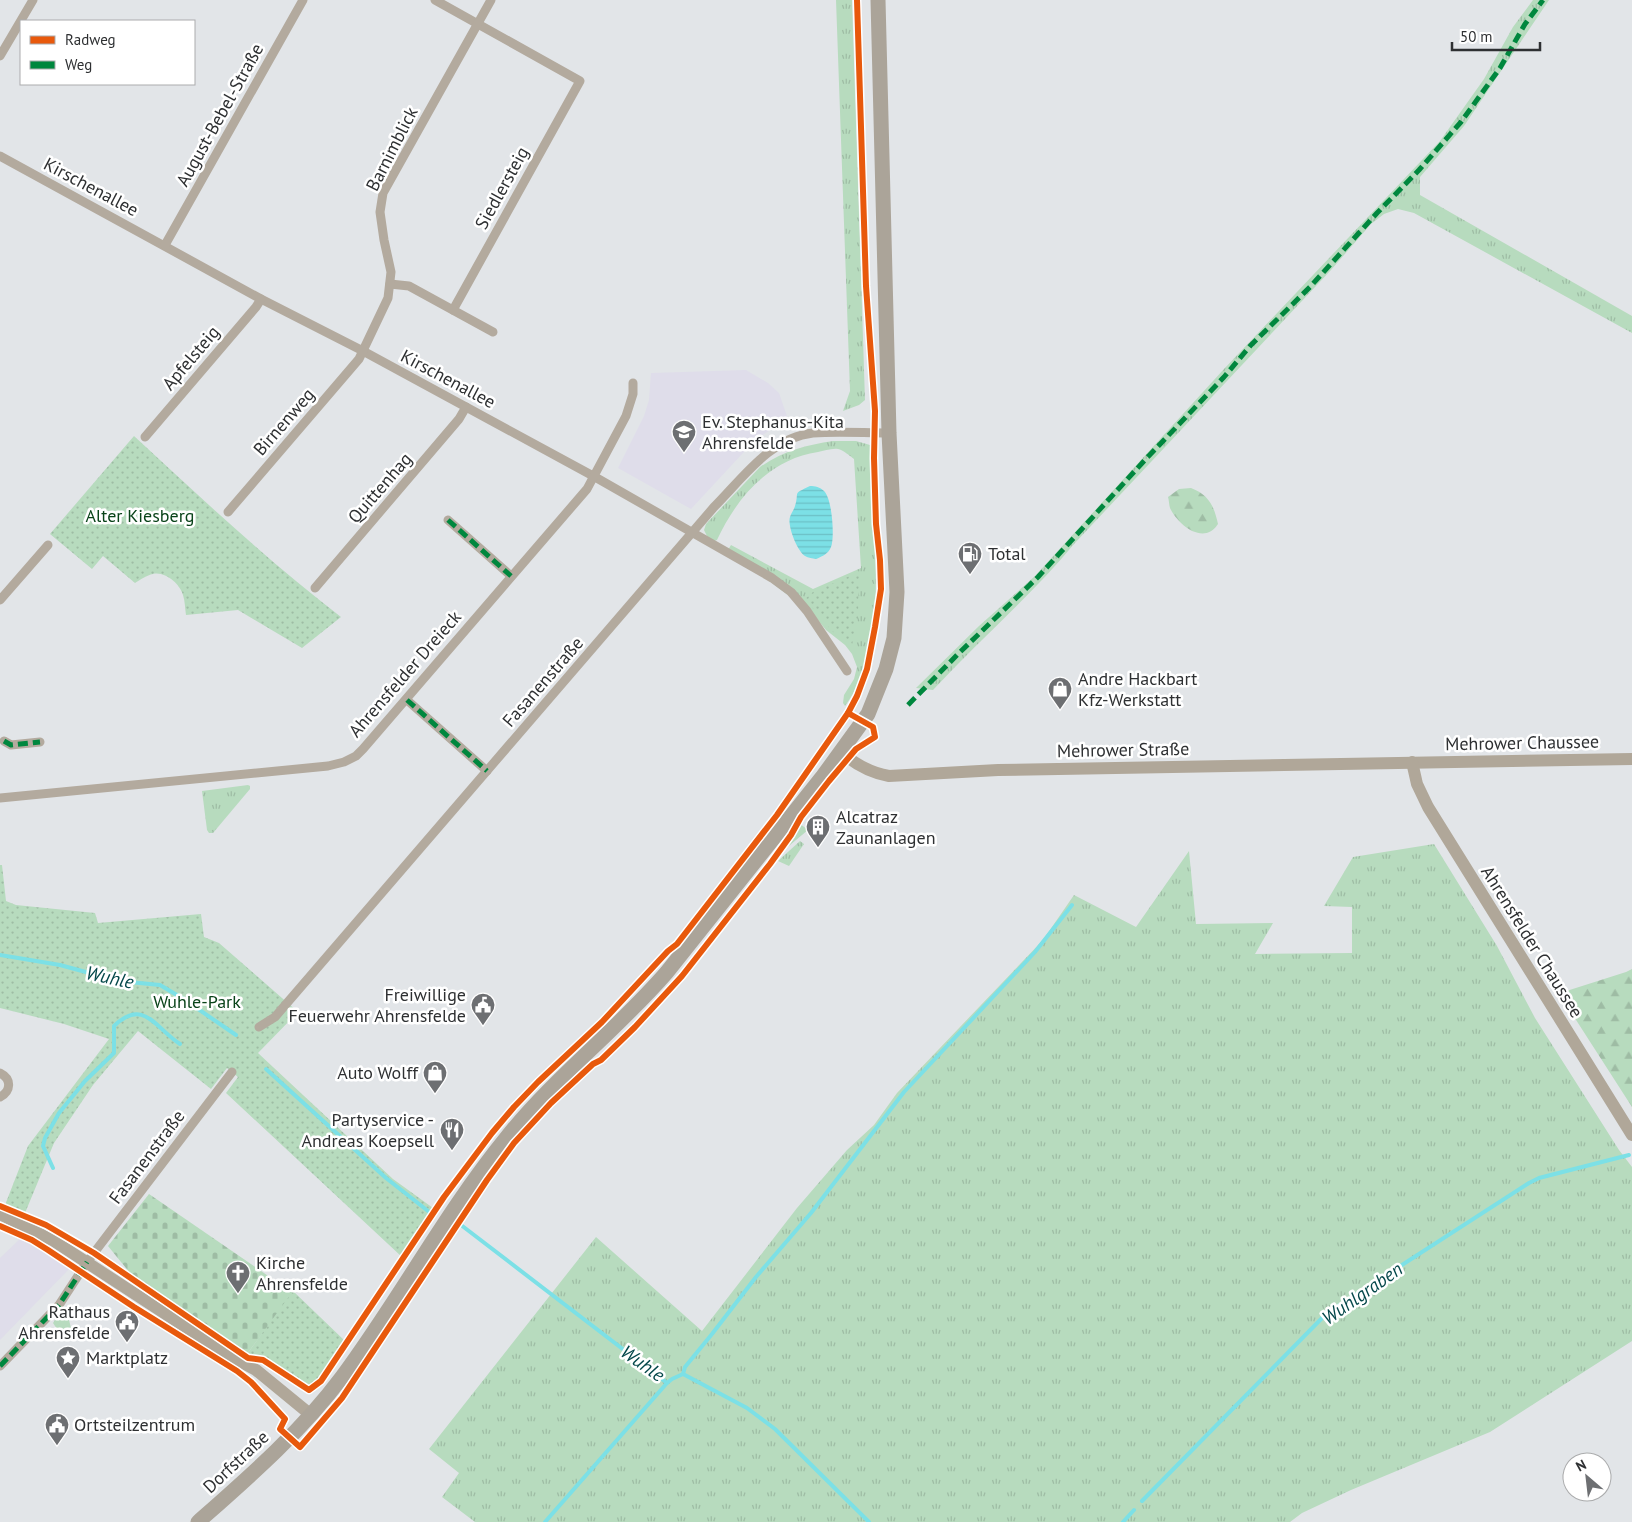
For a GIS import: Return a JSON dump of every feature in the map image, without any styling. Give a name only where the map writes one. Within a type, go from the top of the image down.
[{"type":"main road","name":"Dorfstraße","points":[[198,1522],[271,1456],[311,1415],[347,1370],[464,1194],[507,1136],[548,1092],[651,991],[715,914],[841,752],[868,714],[886,669],[894,638],[897,592],[889,433],[878,0]]},
{"type":"main road","name":"Mehrower Straße","points":[[841,752],[877,774],[889,776],[998,770],[1412,762]]},
{"type":"main road","name":"Mehrower Chaussee","points":[[1412,762],[1632,759]]},
{"type":"main road","name":"Ahrensfelder Chaussee","points":[[1412,762],[1417,784],[1428,807],[1632,1135]]},
{"type":"main road","points":[[0,1214],[54,1241],[230,1356],[256,1370],[311,1415]]},
{"type":"street","points":[[21,20],[32,0]]},
{"type":"street","name":"August-Bebel-Straße","points":[[165,245],[304,0]]},
{"type":"street","points":[[435,0],[477,24]]},
{"type":"street","name":"Barnimblick","points":[[363,351],[388,298],[390,284],[391,272],[380,212],[384,192],[491,0]]},
{"type":"street","points":[[0,56],[20,21]]},
{"type":"street","name":"Siedlersteig","points":[[453,310],[580,81],[477,24]]},
{"type":"street","name":"Kirschenallee","points":[[0,156],[261,299],[363,351],[594,476],[692,534],[772,578],[791,592],[807,611],[847,671]]},
{"type":"street","points":[[390,284],[409,286],[493,332]]},
{"type":"street","name":"Apfelsteig","points":[[145,438],[261,299]]},
{"type":"street","name":"Birnenweg","points":[[228,512],[363,351]]},
{"type":"street","name":"Ahrensfelder Dreieck","points":[[0,798],[328,766],[344,762],[356,756],[587,489],[626,416],[634,383]]},
{"type":"street","name":"Quittenhag","points":[[315,588],[459,419],[466,407]]},
{"type":"street","name":"Fasanenstraße","points":[[259,1027],[275,1017],[714,507],[762,458],[782,444],[812,433],[889,433]]},
{"type":"street","points":[[448,520],[511,576]]},
{"type":"street","points":[[0,600],[48,544]]},
{"type":"street","points":[[406,700],[487,772]]},
{"type":"street","points":[[4,740],[10,745],[40,742]]},
{"type":"street","name":"Fasanenstraße","points":[[0,1366],[60,1305],[87,1262],[232,1072]]},
{"type":"street","points":[[0,1073],[7,1078],[9,1086],[7,1092],[0,1097]]},
{"type":"shaded area","name":"Ev. Stephanus-Kita Ahrensfelde","points":[[746,370],[768,383],[779,393],[789,422],[780,424],[756,439],[691,509],[618,468],[644,416],[649,400],[651,373]]},
{"type":"shaded area","points":[[20,1239],[71,1267],[0,1340],[0,1258]]},
{"type":"green space","points":[[836,0],[852,0],[865,400],[859,405],[843,411],[850,391]]},
{"type":"green space","points":[[1533,0],[1549,0],[1464,126],[1420,177],[1420,195],[1632,316],[1632,333],[1414,213],[1398,209],[1384,214],[1371,224],[1331,270],[1023,600],[933,690],[916,688],[979,626],[1035,576],[1224,369],[1440,141],[1484,79],[1513,27]]},
{"type":"green space","name":"Alter Kiesberg","points":[[134,436],[261,551],[341,617],[302,648],[238,610],[186,615],[181,591],[167,576],[153,574],[135,583],[103,556],[92,569],[50,534]]},
{"type":"green space","points":[[833,441],[856,441],[870,445],[875,551],[876,597],[871,644],[857,687],[845,706],[843,703],[844,695],[854,679],[857,667],[852,654],[845,645],[826,630],[813,614],[728,550],[731,545],[813,589],[861,568],[854,459],[838,449],[833,449],[801,456],[785,463],[757,482],[745,495],[734,509],[717,540],[714,541],[707,536],[704,530],[706,524],[760,467],[777,457],[795,450],[813,444]]},
{"type":"green space","points":[[1191,488],[1202,494],[1210,502],[1215,512],[1218,524],[1206,533],[1192,531],[1179,521],[1170,508],[1168,497],[1179,489]]},
{"type":"green space","points":[[859,572],[858,617],[852,645],[832,631],[805,599],[813,592]]},
{"type":"green space","points":[[248,785],[250,789],[213,833],[209,833],[202,791]]},
{"type":"green space","points":[[799,823],[808,830],[778,855],[793,836]]},
{"type":"green space","points":[[800,841],[804,844],[789,866],[778,861]]},
{"type":"green space","points":[[1434,844],[1497,946],[1535,1018],[1619,1150],[1632,1167],[1632,1341],[1490,1432],[1351,1490],[1302,1513],[1290,1522],[475,1522],[442,1497],[459,1473],[429,1449],[596,1237],[702,1331],[797,1208],[847,1150],[874,1125],[897,1093],[1043,940],[1074,895],[1136,927],[1189,851],[1196,924],[1273,923],[1255,954],[1352,953],[1352,907],[1324,906],[1353,857]]},
{"type":"green space","name":"Wuhle-Park","points":[[0,865],[2,865],[6,901],[16,905],[95,913],[98,923],[201,914],[204,937],[219,943],[298,1012],[258,1053],[393,1179],[433,1208],[402,1257],[226,1093],[238,1077],[227,1068],[211,1089],[138,1031],[93,1085],[54,1143],[25,1213],[5,1205],[28,1146],[109,1039],[64,1024],[0,1008]]},
{"type":"green space","points":[[1632,969],[1632,1107],[1569,1009],[1557,994]]},
{"type":"green space","points":[[149,1194],[293,1293],[247,1354],[179,1310],[130,1273],[108,1246]]},
{"type":"green space","points":[[293,1291],[345,1341],[316,1383],[311,1385],[304,1385],[260,1355],[247,1354]]},
{"type":"green space","points":[[65,1313],[68,1316],[73,1340],[57,1329],[53,1323],[57,1317]]},
{"type":"water","points":[[810,486],[821,489],[827,495],[832,518],[833,535],[831,547],[827,553],[816,559],[805,556],[799,549],[791,532],[789,521],[797,494]]},
{"type":"waterway","points":[[683,1374],[685,1367],[756,1277],[811,1213],[904,1092],[1035,952],[1072,905]]},
{"type":"waterway","name":"Wuhle","points":[[0,955],[60,965],[119,981],[160,985],[236,1035]]},
{"type":"waterway","points":[[53,1168],[43,1146],[45,1138],[59,1113],[85,1081],[114,1053],[114,1026],[124,1018],[134,1014],[142,1015],[180,1044]]},
{"type":"waterway","name":"Wuhle","points":[[266,1069],[386,1178],[428,1211]]},
{"type":"waterway","name":"Wuhlgraben","points":[[1142,1501],[1326,1314],[1529,1183],[1539,1178],[1629,1155]]},
{"type":"waterway","name":"Wuhle","points":[[461,1225],[667,1383],[683,1374],[747,1408],[775,1429],[869,1522]]},
{"type":"waterway","points":[[545,1522],[667,1383]]},
{"type":"waterway","name":"Wuhlgraben","points":[[1123,1522],[1134,1510]]},
{"type":"marked path","points":[[908,705],[1038,577],[1224,377],[1251,345],[1310,287],[1419,170],[1461,122],[1500,68],[1525,24],[1543,0]]},
{"type":"marked path","points":[[448,520],[511,576]]},
{"type":"marked path","points":[[407,700],[487,771]]},
{"type":"marked path","points":[[4,741],[11,745],[40,742]]},
{"type":"marked path","points":[[0,1366],[59,1305],[87,1262]]},
{"type":"cycle path","points":[[0,1206],[46,1225],[94,1253],[248,1358],[263,1360],[309,1390],[321,1381],[444,1197],[492,1133],[538,1082],[602,1022],[668,951],[677,944],[777,815],[848,713],[857,696],[867,669],[881,589],[876,524],[875,411],[866,286],[857,0]]},
{"type":"cycle path","points":[[0,1226],[32,1240],[134,1307],[237,1371],[251,1382],[285,1419],[280,1429],[300,1447],[342,1398],[487,1180],[514,1143],[551,1103],[593,1064],[601,1060],[635,1027],[682,976],[770,864],[791,835],[801,817],[829,781],[856,749],[875,737],[873,727],[848,713]]},
{"type":"place","name":"Ev. Stephanus-Kita Ahrensfelde","points":[[684,453]]},
{"type":"place","name":"Total","points":[[970,575]]},
{"type":"place","name":"Andre Hackbart Kfz-Werkstatt","points":[[1060,710]]},
{"type":"place","name":"Alcatraz Zaunanlagen","points":[[818,848]]},
{"type":"place","name":"Freiwillige Feuerwehr Ahrensfelde","points":[[483,1026]]},
{"type":"place","name":"Auto Wolff","points":[[435,1094]]},
{"type":"place","name":"Partyservice - Andreas Koepsell","points":[[452,1151]]},
{"type":"place","name":"Kirche Ahrensfelde","points":[[238,1294]]},
{"type":"place","name":"Rathaus Ahrensfelde","points":[[127,1343]]},
{"type":"place","name":"Marktplatz","points":[[68,1379]]},
{"type":"place","name":"Ortsteilzentrum","points":[[57,1446]]}]
